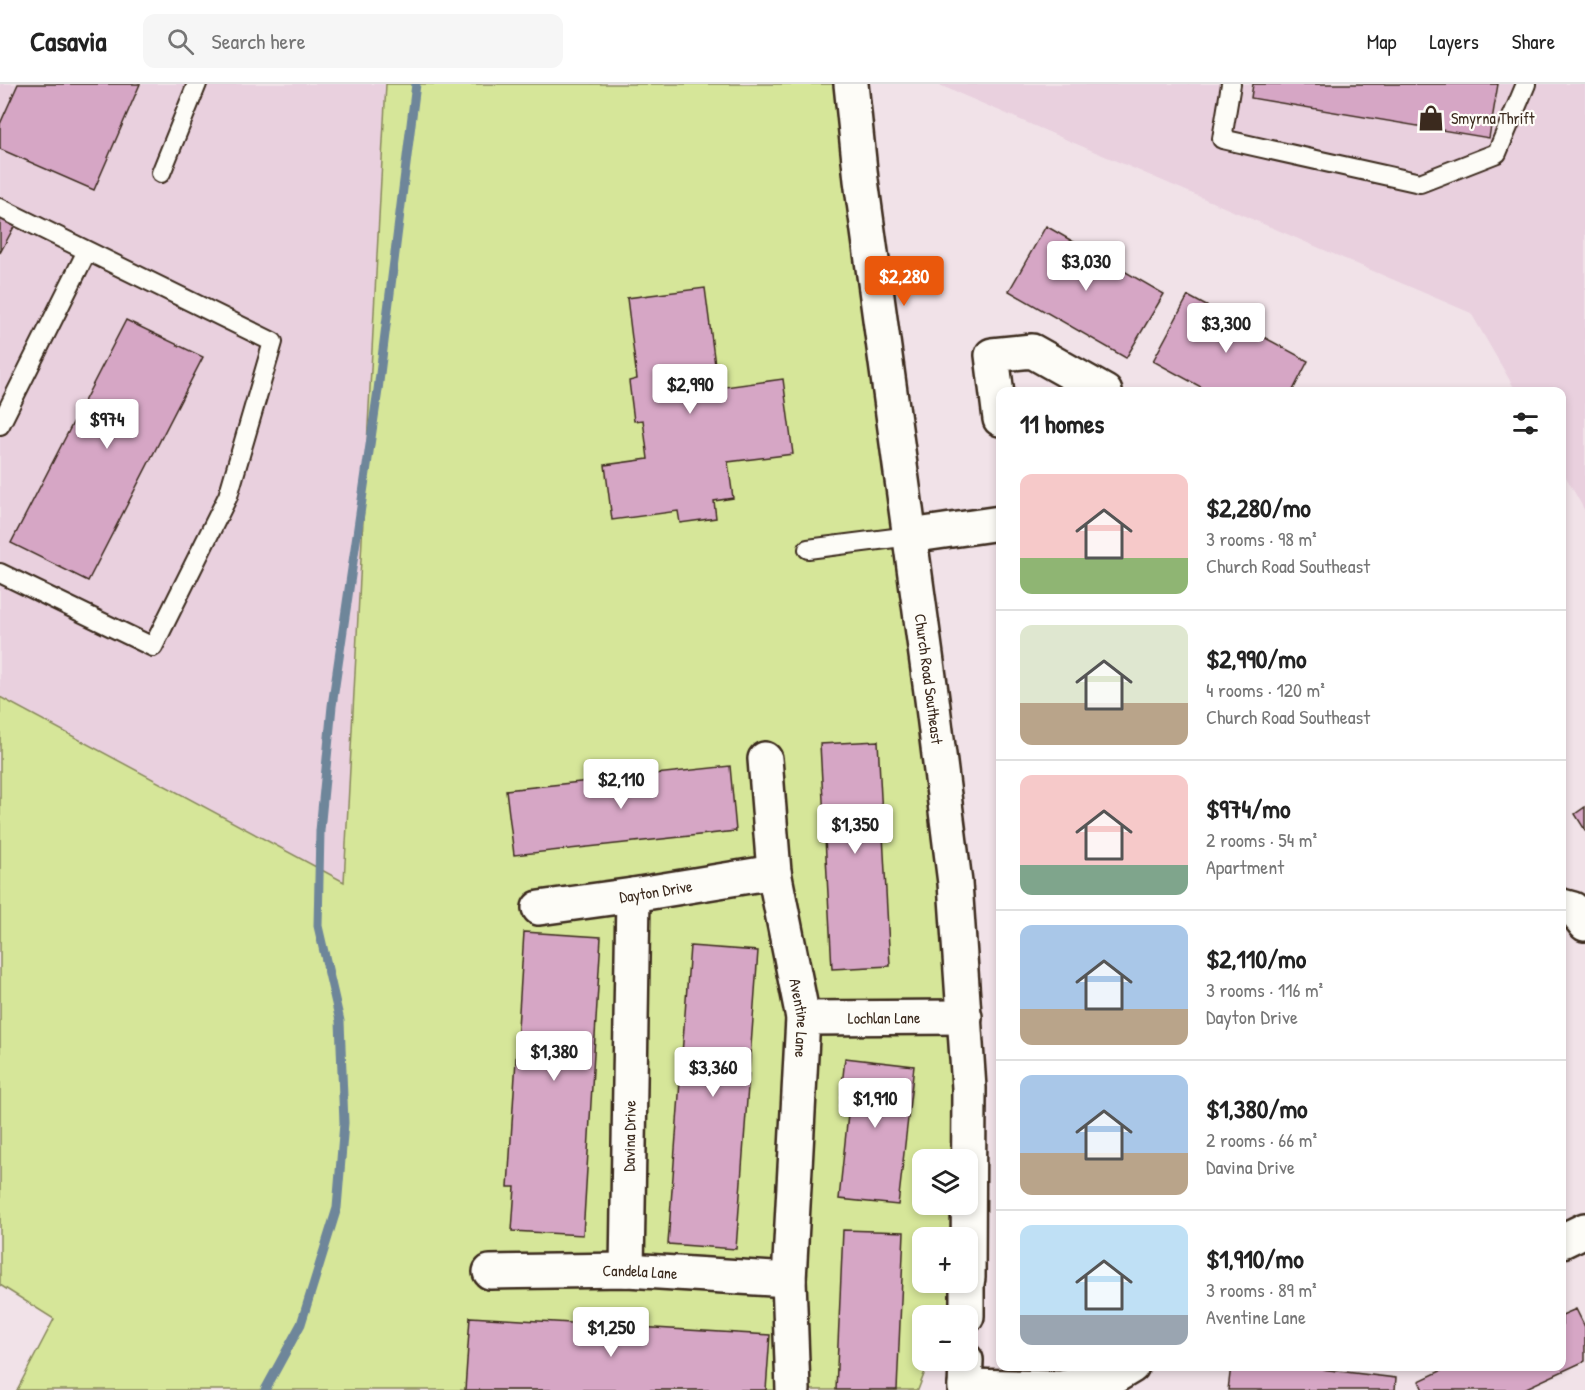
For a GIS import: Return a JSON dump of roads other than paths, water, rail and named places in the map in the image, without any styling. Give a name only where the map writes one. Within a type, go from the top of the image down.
[{"type":"street","name":"Church Road Southeast","points":[[851,84],[861,180],[948,817],[969,1088],[968,1227]]},
{"type":"street","points":[[996,387],[992,354],[1032,351],[1096,387]]},
{"type":"street","points":[[910,536],[996,524]]},
{"type":"street","name":"Aventine Lane","points":[[765,759],[774,872],[803,1018],[789,1280],[793,1390]]},
{"type":"street","name":"Dayton Drive","points":[[538,908],[774,872]]},
{"type":"street","name":"Davina Drive","points":[[627,1270],[633,895]]},
{"type":"street","points":[[1566,907],[1573,909],[1585,924]]},
{"type":"street","name":"Lochlan Lane","points":[[803,1018],[965,1017]]},
{"type":"street","points":[[1566,1239],[1585,1230]]},
{"type":"street","name":"Candela Lane","points":[[490,1272],[627,1270],[789,1280]]},
{"type":"street","points":[[965,1379],[1061,1388],[1112,1378],[1124,1371]]},
{"type":"lane","points":[[161,172],[197,84]]},
{"type":"lane","points":[[1231,84],[1221,139],[1420,183],[1497,153],[1526,84]]},
{"type":"lane","points":[[0,208],[273,342],[228,496],[153,647],[0,573]]},
{"type":"lane","points":[[0,425],[87,251]]},
{"type":"lane","points":[[808,549],[910,536]]},
{"type":"waterway","points":[[265,1390],[301,1324],[337,1208],[344,1123],[340,1021],[318,926],[320,831],[332,706],[378,390],[416,84]]},
{"type":"place","name":"Smyrna Thrift","points":[[1431,118]]}]
